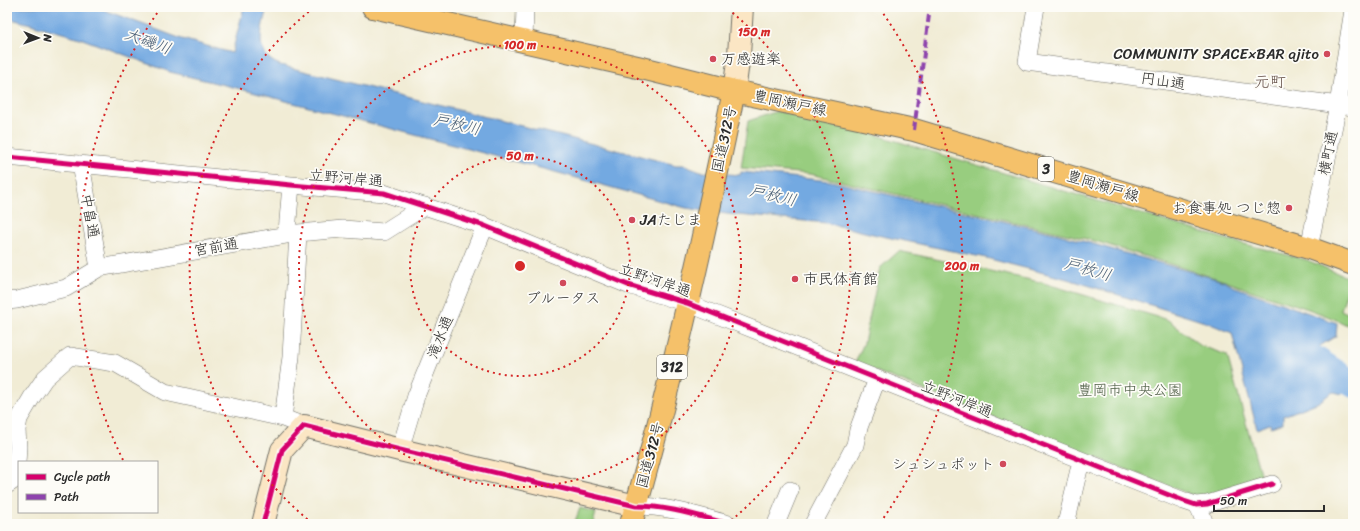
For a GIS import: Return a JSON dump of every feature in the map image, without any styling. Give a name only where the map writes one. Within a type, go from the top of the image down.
[{"type":"main road","name":"国道312号","points":[[373,7],[734,91],[716,176],[662,408],[633,515]]},
{"type":"main road","name":"豊岡瀬戸線","points":[[734,91],[914,130],[1309,248],[1353,264]]},
{"type":"street","points":[[524,42],[525,7]]},
{"type":"street","points":[[734,91],[739,56],[742,7]]},
{"type":"street","name":"円山通","points":[[1036,7],[1027,62],[1345,106]]},
{"type":"street","name":"横町通","points":[[1309,248],[1345,106],[1353,10]]},
{"type":"street","name":"立野河岸通","points":[[7,157],[291,186],[384,192],[485,226],[628,285],[687,303],[1184,501],[1198,505],[1212,503],[1272,484]]},
{"type":"street","name":"中畠通","points":[[81,164],[99,268]]},
{"type":"street","points":[[282,418],[291,357],[298,233],[286,232],[291,186]]},
{"type":"street","name":"宮前通","points":[[7,301],[66,288],[99,268],[298,233],[344,229],[384,232],[425,206]]},
{"type":"street","name":"滝水通","points":[[400,450],[416,396],[485,226]]},
{"type":"street","points":[[7,485],[16,479],[18,447],[17,430],[19,418],[46,378],[70,356],[115,363],[165,392],[282,418],[304,426],[400,450],[633,515],[654,506],[729,524]]},
{"type":"street","points":[[813,524],[855,445],[858,430],[877,379]]},
{"type":"street","points":[[263,524],[282,450],[304,426]]},
{"type":"street","points":[[1066,524],[1081,461]]},
{"type":"street","points":[[776,524],[790,490]]},
{"type":"street","points":[[1198,505],[1205,524]]},
{"type":"green space","points":[[778,111],[866,132],[1229,240],[1307,260],[1351,279],[1341,310],[1353,316],[1353,328],[1306,308],[1257,293],[1225,281],[1095,241],[810,174],[741,168],[748,121]]},
{"type":"green space","name":"豊岡市中央公園","points":[[899,251],[1040,282],[1168,320],[1201,346],[1227,355],[1262,480],[1202,499],[855,363],[864,343],[880,268]]},
{"type":"green space","points":[[580,508],[596,512],[593,524],[574,524]]},
{"type":"water","name":"大磯川","points":[[7,7],[96,7],[182,39],[232,53],[244,7],[267,7],[261,40],[262,48],[265,55],[280,65],[676,165],[685,165],[703,172],[740,175],[741,172],[830,181],[1058,234],[1223,281],[1235,287],[1337,323],[1336,336],[1310,352],[1317,368],[1347,383],[1342,394],[1334,392],[1331,393],[1319,402],[1283,416],[1283,423],[1271,427],[1270,424],[1257,429],[1232,333],[1208,323],[1071,280],[986,258],[827,223],[727,214],[686,208],[233,87],[170,72],[80,38],[7,18]]},
{"type":"waterway","name":"戸枚川","points":[[1279,341],[1310,356],[1353,384]]},
{"type":"marked path","points":[[914,130],[930,7]]},
{"type":"cycle path","points":[[7,157],[384,193],[485,226],[628,285],[687,303],[1196,505],[1207,504],[1272,484]]},
{"type":"cycle path","points":[[263,524],[282,450],[304,426],[636,506],[648,506],[671,510],[729,524]]},
{"type":"place","name":"COMMUNITY SPACE×BAR ajito","points":[[1327,54]]},
{"type":"place","name":"万感遊楽","points":[[713,59]]},
{"type":"place","name":"お食事処 つじ惣","points":[[1289,208]]},
{"type":"place","name":"JAたじま","points":[[632,220]]},
{"type":"place","name":"市民体育館","points":[[795,279]]},
{"type":"place","name":"ブルータス","points":[[563,283]]},
{"type":"place","name":"シュシュポット","points":[[1003,464]]},
{"type":"district","name":"元町","points":[[1270,81]]}]
